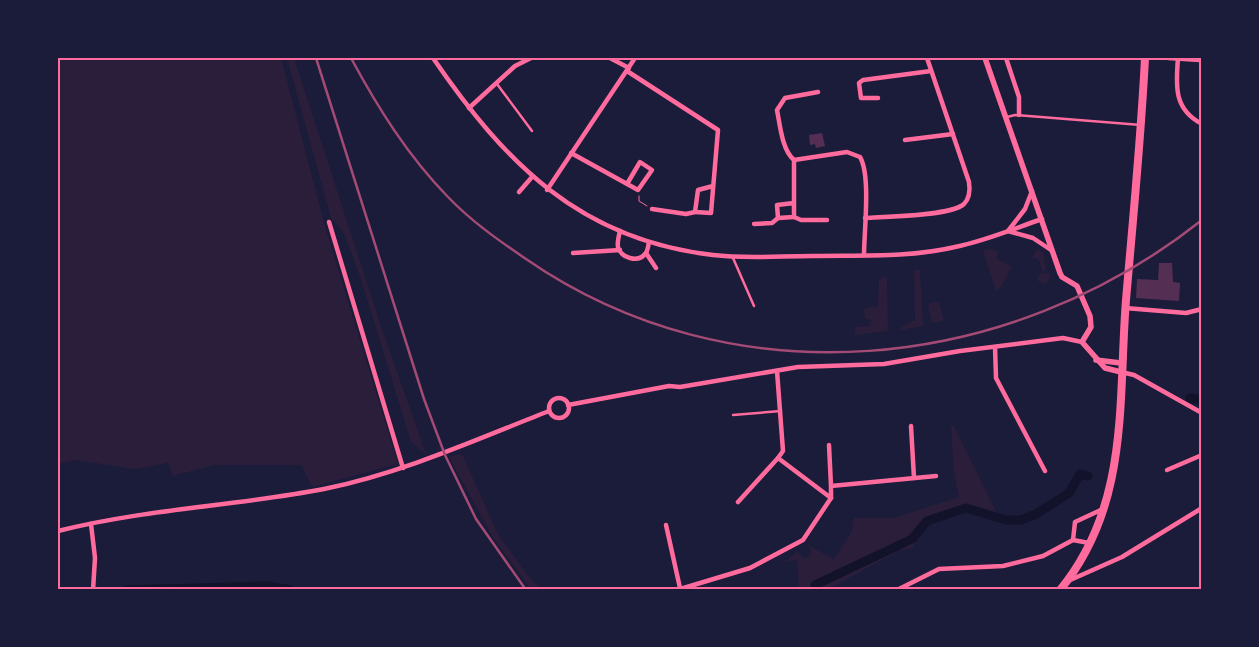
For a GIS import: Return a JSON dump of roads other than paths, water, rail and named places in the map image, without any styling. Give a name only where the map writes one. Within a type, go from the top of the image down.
[{"type":"main road","points":[[1060,590],[1067,582],[1090,543],[1104,508],[1119,441],[1121,363],[1145,58]]},
{"type":"street","points":[[433,58],[469,108],[500,146],[547,190],[584,213],[649,242],[700,253],[733,256],[912,253],[948,249],[1042,219]]},
{"type":"street","points":[[469,108],[515,66],[531,58]]},
{"type":"street","points":[[610,58],[718,130],[711,213],[695,212],[686,214],[652,209]]},
{"type":"street","points":[[547,190],[634,58]]},
{"type":"street","points":[[865,218],[924,214],[964,204],[970,188],[927,58]]},
{"type":"street","points":[[985,58],[1062,277],[1074,284],[1084,298],[1092,322],[1082,342]]},
{"type":"street","points":[[1006,58],[1019,97],[1019,115]]},
{"type":"street","points":[[1168,58],[1200,60]]},
{"type":"street","points":[[1178,58],[1176,81],[1178,98],[1184,112],[1202,124]]},
{"type":"street","points":[[878,98],[861,98],[859,83],[863,80],[931,71]]},
{"type":"street","points":[[794,217],[794,160],[783,137],[777,110],[788,97],[818,92]]},
{"type":"street","points":[[905,140],[953,134]]},
{"type":"street","points":[[794,160],[846,152],[860,156],[863,162],[865,184],[864,255]]},
{"type":"street","points":[[571,153],[627,184],[638,190],[652,170],[640,162],[627,184]]},
{"type":"street","points":[[519,192],[532,177]]},
{"type":"street","points":[[695,212],[698,190],[713,186]]},
{"type":"street","points":[[1008,231],[1025,209],[1032,191]]},
{"type":"street","points":[[778,218],[777,205],[794,203]]},
{"type":"street","points":[[754,224],[772,223],[778,218],[794,217],[801,220],[827,220]]},
{"type":"street","points":[[329,222],[403,468]]},
{"type":"street","points":[[620,230],[618,246],[622,254],[634,258],[646,252],[649,242]]},
{"type":"street","points":[[1008,231],[1033,238],[1052,251]]},
{"type":"street","points":[[573,254],[620,250]]},
{"type":"street","points":[[646,252],[656,268]]},
{"type":"street","points":[[1125,308],[1186,313],[1202,309]]},
{"type":"street","points":[[568,405],[669,386],[680,387],[818,365],[893,363],[995,346],[1063,338],[1082,342],[1105,368],[1134,375],[1202,413]]},
{"type":"street","points":[[995,346],[996,378],[1045,471]]},
{"type":"street","points":[[1096,360],[1121,363]]},
{"type":"street","points":[[738,502],[783,451],[777,371]]},
{"type":"street","points":[[555,398],[563,399],[568,405],[568,412],[563,417],[557,418],[549,412],[549,405],[555,398]]},
{"type":"street","points":[[58,531],[91,524],[324,489],[403,468],[549,412]]},
{"type":"street","points":[[911,426],[914,478]]},
{"type":"street","points":[[666,525],[679,589],[750,568],[803,540],[832,498],[829,445]]},
{"type":"street","points":[[1167,470],[1202,455]]},
{"type":"street","points":[[778,458],[832,498]]},
{"type":"street","points":[[831,486],[936,476]]},
{"type":"street","points":[[1073,540],[1072,532],[1075,522],[1104,508]]},
{"type":"street","points":[[1067,582],[1122,557],[1201,509]]},
{"type":"street","points":[[91,524],[95,558],[93,590]]},
{"type":"street","points":[[897,590],[939,569],[1003,566],[1043,556],[1073,540],[1090,543]]},
{"type":"lane","points":[[496,84],[532,131]]},
{"type":"lane","points":[[1005,117],[1019,115],[1140,124]]},
{"type":"lane","points":[[733,256],[754,306]]},
{"type":"lane","points":[[733,415],[781,411]]},
{"type":"waterway","points":[[1190,398],[1202,400]]},
{"type":"waterway","points":[[815,585],[912,539],[927,521],[966,508],[1006,520],[1021,520],[1036,514],[1069,493],[1080,474],[1088,476]]},
{"type":"waterway","points":[[126,590],[267,586],[291,590]]},
{"type":"railway","points":[[316,58],[424,399],[445,455],[476,519],[526,590]]},
{"type":"railway","points":[[351,58],[383,113],[407,148],[433,181],[475,222],[526,259],[607,305],[692,335],[780,350],[869,351],[957,338],[1044,311],[1126,272],[1202,220]]}]
